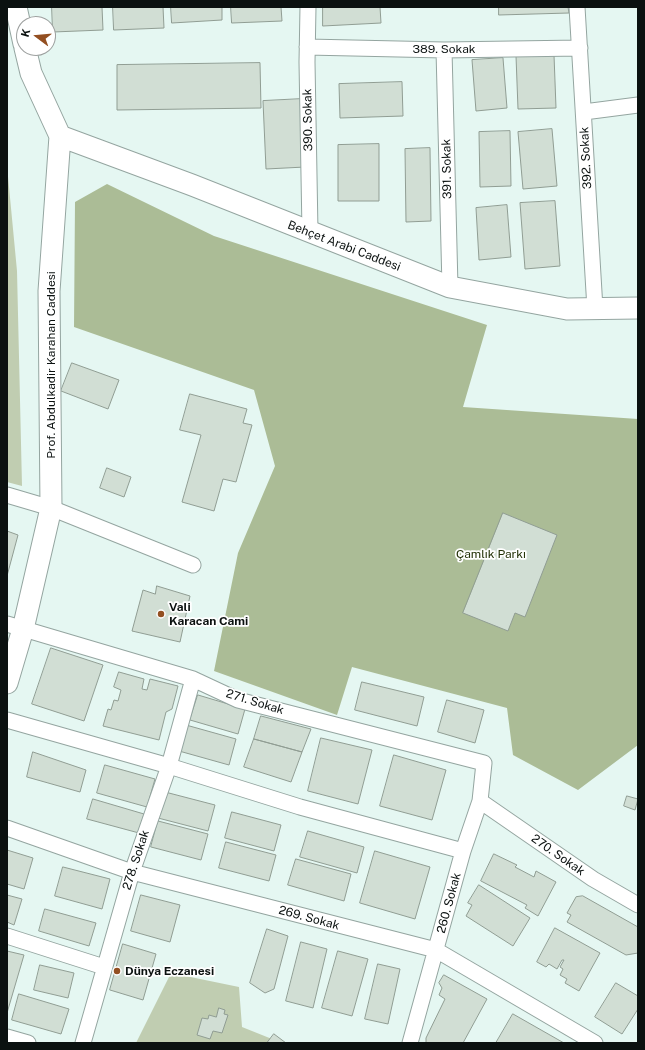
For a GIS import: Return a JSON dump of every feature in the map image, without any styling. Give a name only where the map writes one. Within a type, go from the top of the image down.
[{"type":"main road","name":"Prof. Abdulkadir Karahan Caddesi","points":[[7,683],[15,627],[51,508],[49,291],[60,136],[31,73],[27,56]]},
{"type":"main road","name":"Behçet Arabi Caddesi","points":[[60,136],[192,185],[450,287],[568,309],[638,308]]},
{"type":"street","name":"390. Sokak","points":[[308,7],[310,232]]},
{"type":"street","name":"392. Sokak","points":[[577,7],[595,309]]},
{"type":"street","name":"389. Sokak","points":[[308,47],[444,50],[580,48]]},
{"type":"street","name":"391. Sokak","points":[[444,50],[450,287]]},
{"type":"street","points":[[584,112],[638,105]]},
{"type":"street","points":[[7,495],[51,508],[192,565]]},
{"type":"street","name":"271. Sokak","points":[[15,627],[193,679],[238,700],[484,763]]},
{"type":"street","name":"278. Sokak","points":[[83,1043],[132,872],[169,766],[193,679]]},
{"type":"street","points":[[7,720],[169,766],[300,807],[463,851]]},
{"type":"street","name":"260. Sokak","points":[[410,1043],[463,851],[480,801],[484,763]]},
{"type":"street","name":"270. Sokak","points":[[480,801],[593,880],[638,905]]},
{"type":"street","name":"269. Sokak","points":[[7,828],[132,872],[436,950],[595,1043]]},
{"type":"street","points":[[7,936],[104,967]]},
{"type":"street","points":[[7,1037],[28,1043]]},
{"type":"green space","points":[[7,166],[17,271],[22,486],[7,482]]},
{"type":"green space","name":"Çamlık Parkı","points":[[107,184],[214,236],[487,325],[463,407],[638,419],[638,745],[578,790],[513,755],[507,708],[352,667],[337,715],[214,671],[238,553],[275,466],[254,390],[74,327],[75,202]]},
{"type":"green space","points":[[171,973],[239,987],[242,1027],[282,1043],[136,1043]]},
{"type":"building","points":[[52,7],[102,7],[103,30],[56,32],[56,16],[52,16]]},
{"type":"building","points":[[113,7],[163,7],[164,28],[114,30]]},
{"type":"building","points":[[171,7],[222,7],[222,20],[172,23]]},
{"type":"building","points":[[231,7],[281,7],[282,21],[232,23]]},
{"type":"building","points":[[323,7],[380,7],[381,23],[323,26]]},
{"type":"building","points":[[499,7],[568,7],[569,13],[499,15]]},
{"type":"building","points":[[554,55],[556,108],[518,109],[516,56]]},
{"type":"building","points":[[503,58],[507,108],[476,111],[472,60]]},
{"type":"building","points":[[260,63],[261,108],[117,110],[117,65]]},
{"type":"building","points":[[402,82],[403,116],[340,118],[339,84]]},
{"type":"building","points":[[302,99],[305,167],[266,169],[263,101]]},
{"type":"building","points":[[552,129],[557,186],[523,189],[518,132]]},
{"type":"building","points":[[510,131],[511,186],[480,187],[479,132]]},
{"type":"building","points":[[379,144],[379,201],[338,201],[338,145]]},
{"type":"building","points":[[430,148],[431,221],[406,222],[405,149]]},
{"type":"building","points":[[555,201],[560,266],[525,269],[520,203]]},
{"type":"building","points":[[507,205],[511,257],[479,260],[476,208]]},
{"type":"building","points":[[72,363],[119,380],[108,409],[61,391]]},
{"type":"building","points":[[190,394],[247,409],[243,423],[252,425],[236,482],[223,479],[214,511],[182,502],[201,435],[180,430]]},
{"type":"building","points":[[107,468],[131,477],[124,497],[100,488]]},
{"type":"building","points":[[503,513],[557,535],[525,617],[515,613],[508,631],[463,613]]},
{"type":"building","points":[[7,531],[18,535],[7,576]]},
{"type":"building","name":"Vali Karacan Cami","points":[[157,586],[190,596],[180,642],[132,631],[143,590],[155,594]]},
{"type":"building","points":[[51,648],[103,665],[84,721],[32,704]]},
{"type":"building","points":[[119,672],[144,679],[142,689],[147,690],[150,679],[178,686],[172,709],[166,712],[159,740],[103,726],[108,709],[111,710],[114,700],[118,701],[121,690],[114,687]]},
{"type":"building","points":[[362,682],[424,697],[417,726],[355,710]]},
{"type":"building","points":[[198,695],[245,709],[238,734],[190,720]]},
{"type":"building","points":[[447,700],[484,710],[475,743],[438,732]]},
{"type":"building","points":[[261,716],[311,729],[302,752],[254,739]]},
{"type":"building","points":[[186,725],[236,739],[229,765],[179,751]]},
{"type":"building","points":[[321,738],[372,750],[358,804],[308,791]]},
{"type":"building","points":[[254,739],[302,752],[291,782],[244,767]]},
{"type":"building","points":[[33,752],[86,770],[80,792],[27,777]]},
{"type":"building","points":[[394,755],[446,770],[432,820],[380,806]]},
{"type":"building","points":[[105,765],[155,779],[147,807],[97,793]]},
{"type":"building","points":[[165,792],[215,805],[208,831],[158,818]]},
{"type":"building","points":[[627,796],[638,799],[635,810],[624,806]]},
{"type":"building","points":[[93,799],[144,814],[139,833],[87,819]]},
{"type":"building","points":[[232,812],[281,825],[274,851],[225,838]]},
{"type":"building","points":[[158,821],[208,834],[201,860],[151,847]]},
{"type":"building","points":[[308,831],[364,847],[357,873],[300,857]]},
{"type":"building","points":[[226,842],[276,855],[269,881],[219,868]]},
{"type":"building","points":[[7,850],[33,858],[24,889],[7,884]]},
{"type":"building","points":[[375,851],[430,867],[415,919],[360,903]]},
{"type":"building","points":[[494,854],[517,865],[515,867],[534,877],[536,871],[556,882],[538,916],[525,908],[527,905],[481,881]]},
{"type":"building","points":[[296,859],[351,874],[344,901],[288,885]]},
{"type":"building","points":[[63,867],[110,879],[102,909],[55,896]]},
{"type":"building","points":[[479,885],[530,918],[513,946],[466,916],[472,905],[468,903]]},
{"type":"building","points":[[7,895],[22,899],[14,925],[7,922]]},
{"type":"building","points":[[141,895],[180,905],[170,942],[131,931]]},
{"type":"building","points":[[583,896],[638,927],[638,953],[626,955],[567,922],[571,915],[567,913],[576,897]]},
{"type":"building","points":[[45,909],[96,923],[89,946],[39,931]]},
{"type":"building","points":[[555,928],[600,953],[579,991],[565,983],[567,979],[560,975],[563,969],[560,967],[564,960],[562,960],[557,969],[549,964],[546,967],[537,962]]},
{"type":"building","points":[[267,929],[288,936],[274,989],[265,993],[250,983]]},
{"type":"building","points":[[301,942],[327,949],[313,1008],[286,1001]]},
{"type":"building","points":[[123,944],[156,954],[143,1000],[110,990]]},
{"type":"building","points":[[7,951],[24,955],[7,1013]]},
{"type":"building","points":[[338,951],[368,959],[352,1016],[322,1008]]},
{"type":"building","points":[[378,964],[400,969],[388,1024],[365,1019]]},
{"type":"building","points":[[40,965],[74,973],[68,998],[34,990]]},
{"type":"building","points":[[444,975],[487,999],[463,1043],[426,1043],[426,1038],[445,999],[439,995],[442,988],[439,983]]},
{"type":"building","points":[[616,983],[638,996],[638,1009],[622,1034],[595,1017]]},
{"type":"building","points":[[19,994],[69,1009],[61,1034],[12,1020]]},
{"type":"building","points":[[219,1008],[225,1010],[224,1014],[228,1015],[222,1033],[213,1031],[210,1039],[197,1035],[202,1018],[208,1019],[209,1015],[216,1017]]},
{"type":"building","points":[[513,1014],[564,1043],[496,1043]]},
{"type":"building","points":[[274,1034],[286,1043],[267,1043]]},
{"type":"place","name":"Vali Karacan Cami","points":[[161,614]]},
{"type":"place","name":"Dünya Eczanesi","points":[[117,971]]}]
